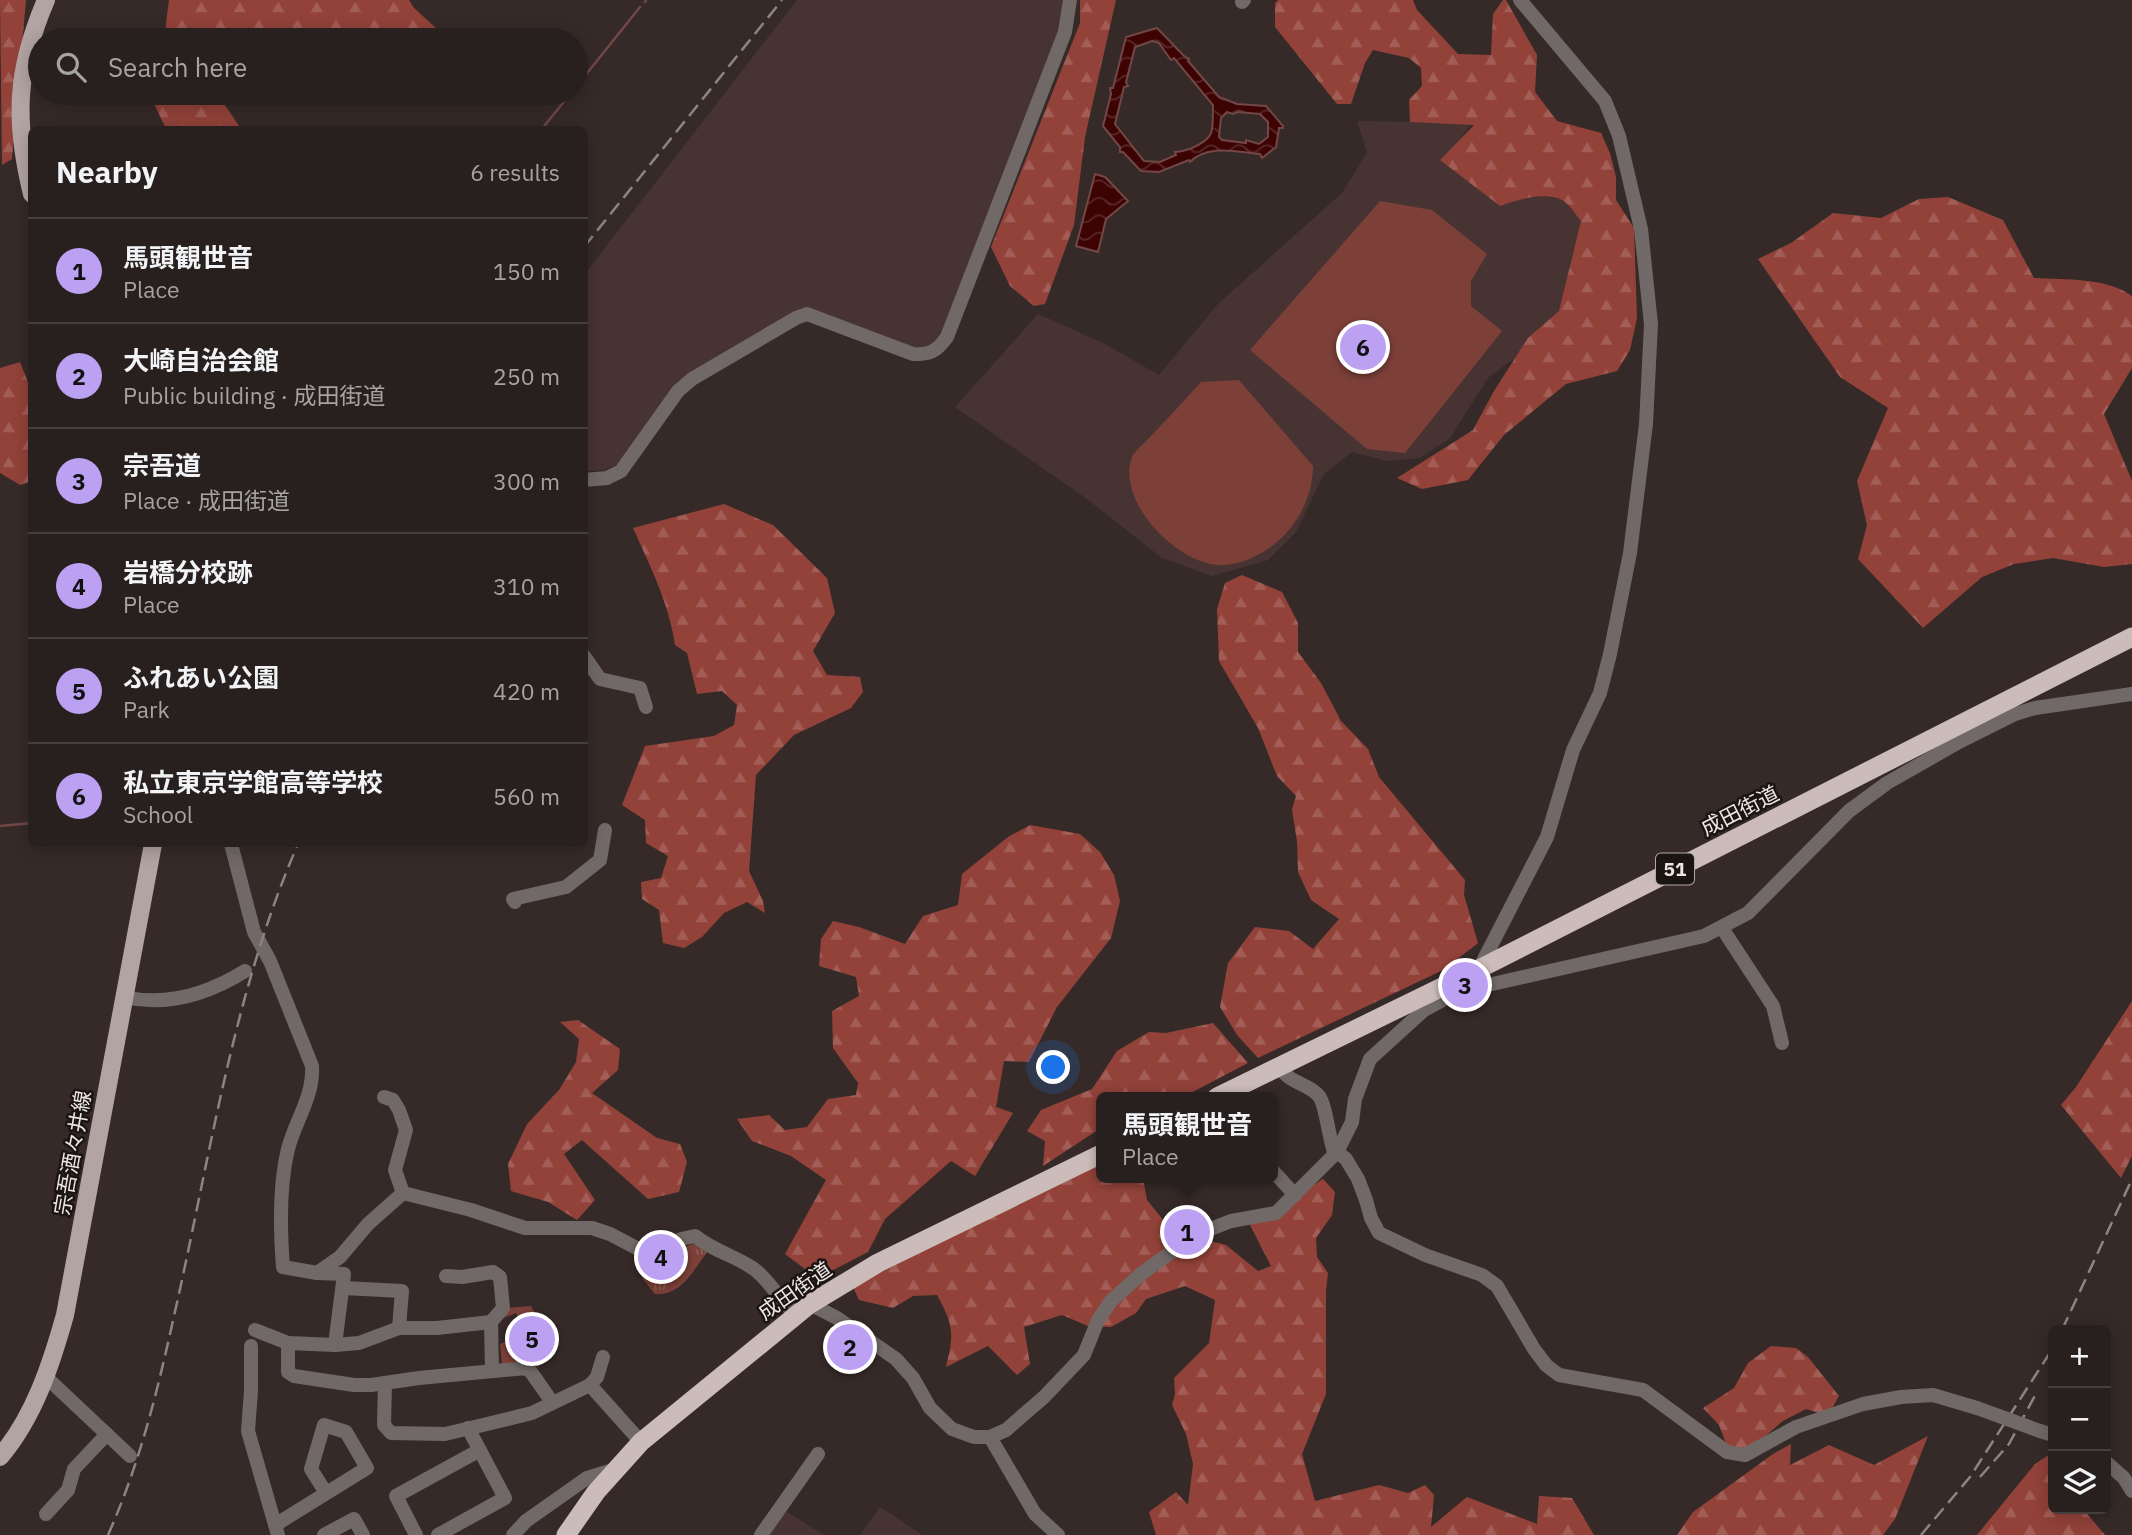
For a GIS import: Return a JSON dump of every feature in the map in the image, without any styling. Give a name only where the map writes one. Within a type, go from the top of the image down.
[{"type":"highway","name":"成田街道","points":[[1227,1092],[1459,985],[1479,969],[2132,637]]},
{"type":"highway","name":"成田街道","points":[[566,1535],[596,1492],[641,1442],[803,1310],[878,1263],[1096,1156]]},
{"type":"main road","points":[[35,28],[46,0]]},
{"type":"main road","points":[[28,47],[19,107],[28,175]]},
{"type":"main road","name":"宗吾酒々井線","points":[[0,1457],[23,1422],[46,1377],[70,1294],[152,847]]},
{"type":"street","points":[[588,480],[607,478],[621,471],[678,391],[692,379],[796,318],[807,314],[913,354],[928,355],[939,349],[947,337],[1065,32],[1070,0]]},
{"type":"street","points":[[1479,969],[1547,837],[1573,750],[1600,693],[1630,553],[1646,424],[1650,336],[1641,229],[1619,135],[1605,101],[1520,0]]},
{"type":"street","points":[[588,662],[600,679],[639,688],[646,707]]},
{"type":"street","points":[[403,1193],[525,1227],[592,1228],[610,1234],[648,1254],[681,1239],[695,1236],[710,1248],[751,1267],[766,1279],[781,1301],[803,1310],[837,1318],[896,1359],[913,1377],[930,1408],[952,1429],[974,1437],[990,1437],[1006,1430],[1044,1397],[1084,1355],[1098,1320],[1111,1301],[1141,1274],[1195,1235],[1231,1221],[1276,1213],[1295,1195],[1336,1154],[1352,1122],[1355,1099],[1370,1059],[1424,1010],[1459,985],[1704,936],[1748,913],[1849,811],[1887,783],[1947,749],[2015,714],[2035,708],[2132,694]]},
{"type":"street","points":[[515,902],[513,899],[566,887],[600,860],[605,830]]},
{"type":"street","points":[[232,847],[254,932],[270,961],[312,1066],[309,1096],[289,1146],[284,1173],[281,1236],[283,1267],[344,1274],[335,1345]]},
{"type":"street","points":[[1721,928],[1773,1006],[1782,1043]]},
{"type":"street","points":[[124,997],[176,1000],[210,990],[245,971]]},
{"type":"street","points":[[1279,1066],[1286,1077],[1318,1095],[1325,1110],[1329,1140],[1336,1154],[1346,1159],[1358,1179],[1371,1218],[1380,1233],[1425,1255],[1482,1275],[1497,1286],[1534,1349],[1559,1375],[1643,1390],[1727,1452],[1745,1455],[1796,1427],[1863,1404],[1901,1397],[1933,1395],[2046,1433]]},
{"type":"street","points":[[384,1097],[393,1100],[400,1110],[406,1130],[395,1170],[403,1193]]},
{"type":"street","points":[[1278,1176],[1295,1195]]},
{"type":"street","points":[[317,1273],[340,1257],[368,1223],[403,1193]]},
{"type":"street","points":[[446,1276],[462,1277],[493,1272],[500,1277],[503,1308],[491,1322],[492,1371]]},
{"type":"street","points":[[344,1288],[402,1292],[399,1328]]},
{"type":"street","points":[[255,1330],[288,1343],[335,1345],[359,1343],[399,1328],[437,1328],[491,1322]]},
{"type":"street","points":[[288,1343],[288,1372],[294,1376],[354,1385],[526,1368],[552,1402]]},
{"type":"street","points":[[251,1346],[248,1431],[276,1530],[326,1493],[368,1468],[346,1432],[324,1425],[311,1469],[326,1493]]},
{"type":"street","points":[[385,1383],[384,1425],[391,1433],[445,1434],[532,1412],[590,1385],[597,1377],[603,1357]]},
{"type":"street","points":[[46,1377],[130,1456]]},
{"type":"street","points":[[590,1385],[641,1442]]},
{"type":"street","points":[[438,1535],[505,1498],[468,1428]]},
{"type":"street","points":[[46,1514],[68,1490],[74,1469],[107,1434]]},
{"type":"street","points":[[990,1437],[1035,1514],[1058,1535]]},
{"type":"street","points":[[416,1535],[396,1496],[480,1450]]},
{"type":"street","points":[[761,1535],[818,1454]]},
{"type":"street","points":[[2111,1466],[2124,1478],[2132,1491]]},
{"type":"street","points":[[513,1535],[526,1521],[587,1478],[615,1469]]},
{"type":"street","points":[[324,1535],[355,1519],[363,1535]]},
{"type":"shaded area","points":[[797,0],[1064,0],[1062,25],[940,338],[921,352],[810,311],[684,380],[620,463],[604,470],[588,471],[588,270]]},
{"type":"shaded area","points":[[1357,121],[1473,123],[1441,160],[1500,206],[1543,196],[1563,200],[1582,221],[1570,263],[1565,338],[1509,362],[1488,378],[1450,438],[1420,458],[1387,461],[1352,452],[1324,474],[1296,532],[1268,560],[1212,576],[1162,558],[1087,499],[955,407],[1038,314],[1103,343],[1159,375],[1218,304],[1343,192],[1367,152]]},
{"type":"shaded area","points":[[880,1507],[922,1535],[860,1535]]},
{"type":"shaded area","points":[[784,1510],[824,1535],[767,1535]]},
{"type":"green space","points":[[0,0],[26,0],[12,159],[2,165]]},
{"type":"green space","points":[[169,0],[409,0],[436,28],[166,28]]},
{"type":"green space","points":[[1080,0],[1116,0],[1085,137],[1074,225],[1045,304],[1034,306],[1010,286],[991,247],[1080,23]]},
{"type":"green space","points":[[1278,0],[1413,0],[1417,10],[1458,54],[1491,55],[1493,14],[1503,0],[1506,0],[1537,55],[1535,92],[1557,121],[1601,133],[1610,153],[1616,177],[1616,200],[1634,228],[1637,318],[1630,350],[1617,371],[1566,384],[1504,435],[1468,480],[1422,489],[1397,478],[1473,430],[1528,338],[1559,311],[1581,221],[1567,204],[1555,197],[1531,197],[1500,206],[1440,160],[1474,125],[1410,122],[1409,100],[1422,86],[1421,68],[1409,58],[1373,50],[1365,63],[1351,104],[1337,104],[1275,27],[1275,3]]},
{"type":"green space","points":[[155,105],[225,105],[239,126],[165,126]]},
{"type":"green space","points":[[1948,197],[2003,220],[2034,278],[2098,282],[2132,296],[2132,368],[2104,414],[2132,481],[2132,564],[2104,567],[2053,558],[2014,564],[1982,577],[1923,628],[1858,559],[1867,525],[1857,481],[1888,408],[1840,377],[1758,259],[1791,243],[1833,213],[1881,218],[1919,199]]},
{"type":"green space","points":[[1380,201],[1432,210],[1487,254],[1471,281],[1471,306],[1502,331],[1405,453],[1367,449],[1250,350]]},
{"type":"green space","points":[[20,362],[28,382],[28,482],[20,485],[0,473],[0,368]]},
{"type":"green space","points":[[1239,380],[1313,466],[1311,484],[1298,517],[1274,544],[1243,561],[1225,565],[1208,563],[1190,556],[1172,544],[1142,512],[1133,493],[1129,475],[1132,457],[1201,382]]},
{"type":"green space","points":[[724,504],[773,525],[827,578],[835,613],[813,651],[827,675],[860,677],[863,692],[851,708],[794,735],[756,775],[749,871],[763,901],[765,913],[747,902],[724,913],[702,937],[684,948],[663,943],[659,910],[642,899],[641,882],[661,878],[668,856],[646,843],[645,820],[622,805],[645,746],[714,736],[734,725],[737,705],[722,691],[697,694],[687,653],[675,645],[664,600],[633,528]]},
{"type":"green space","points":[[1242,575],[1282,592],[1298,623],[1298,652],[1321,683],[1341,721],[1368,749],[1379,777],[1465,880],[1464,895],[1478,943],[1443,970],[1258,1058],[1237,1035],[1220,1007],[1228,963],[1255,927],[1289,931],[1313,949],[1339,919],[1311,900],[1298,872],[1292,809],[1296,796],[1277,776],[1258,728],[1219,661],[1217,609],[1225,583]]},
{"type":"green space","points":[[1030,825],[1080,834],[1100,852],[1114,875],[1120,901],[1111,938],[1057,1007],[1029,1062],[1004,1061],[996,1107],[1013,1113],[975,1176],[951,1161],[885,1219],[868,1252],[808,1283],[809,1272],[785,1254],[826,1180],[791,1156],[752,1141],[737,1119],[769,1115],[785,1130],[807,1127],[828,1099],[856,1095],[858,1083],[833,1048],[832,1011],[859,996],[856,977],[819,966],[821,939],[833,921],[859,927],[905,944],[923,916],[958,905],[962,874],[1008,837]]},
{"type":"green space","points":[[2132,1001],[2132,1156],[2121,1178],[2061,1105],[2076,1087]]},
{"type":"green space","points":[[578,1020],[620,1049],[618,1070],[592,1093],[657,1138],[680,1144],[687,1162],[679,1192],[648,1199],[582,1140],[564,1154],[595,1200],[577,1220],[548,1202],[511,1191],[508,1164],[527,1124],[559,1090],[576,1062],[579,1039],[560,1022]]},
{"type":"green space","points":[[1213,1023],[1248,1063],[1193,1092],[1096,1092],[1096,1131],[1043,1166],[1045,1141],[1027,1131],[1041,1110],[1092,1089],[1117,1051],[1149,1032],[1166,1033]]},
{"type":"green space","points":[[1096,1165],[1096,1183],[1144,1183],[1147,1200],[1173,1232],[1226,1245],[1258,1271],[1271,1266],[1250,1225],[1323,1179],[1335,1192],[1332,1215],[1316,1238],[1317,1257],[1328,1273],[1326,1394],[1302,1454],[1315,1501],[1379,1485],[1408,1493],[1425,1485],[1434,1495],[1431,1527],[1467,1497],[1537,1524],[1539,1496],[1572,1498],[1594,1535],[1156,1535],[1149,1512],[1176,1492],[1188,1505],[1193,1464],[1186,1434],[1172,1405],[1175,1394],[1174,1378],[1209,1343],[1215,1300],[1185,1286],[1146,1299],[1136,1313],[1111,1327],[1088,1326],[1062,1315],[1024,1327],[1030,1364],[1017,1375],[988,1346],[946,1367],[951,1330],[937,1295],[913,1296],[893,1308],[859,1300],[853,1287],[1072,1173]]},
{"type":"green space","points":[[693,1244],[707,1252],[686,1281],[672,1291],[655,1294],[642,1278],[652,1258]]},
{"type":"green space","points":[[531,1306],[556,1349],[538,1367],[532,1361],[502,1364],[500,1344],[527,1333],[516,1313],[501,1319],[509,1308]]},
{"type":"green space","points":[[1771,1346],[1796,1348],[1808,1357],[1839,1396],[1831,1410],[1819,1413],[1806,1409],[1783,1421],[1748,1451],[1727,1446],[1719,1425],[1703,1408],[1734,1388],[1748,1363]]},
{"type":"green space","points":[[1928,1436],[1895,1519],[1883,1535],[1677,1535],[1693,1512],[1791,1444],[1790,1465],[1829,1445],[1874,1465]]},
{"type":"green space","points":[[2048,1455],[2048,1514],[2087,1514],[2105,1535],[1977,1535],[2035,1464]]},
{"type":"water","points":[[1157,28],[1189,59],[1219,97],[1237,104],[1266,106],[1283,126],[1279,128],[1276,147],[1262,158],[1260,154],[1214,151],[1159,172],[1141,171],[1120,152],[1120,147],[1103,126],[1110,88],[1113,88],[1126,37]],"holes":[[[1152,41],[1159,43],[1171,60],[1174,58],[1213,105],[1213,127],[1206,140],[1192,148],[1175,152],[1176,155],[1160,162],[1144,161],[1115,124],[1124,87],[1128,86],[1126,82],[1135,47]],[[1227,112],[1260,114],[1268,122],[1268,137],[1259,144],[1246,140],[1246,143],[1222,140],[1219,137],[1221,118]]]},
{"type":"water","points":[[1095,174],[1105,177],[1128,201],[1106,219],[1098,252],[1076,246]]},
{"type":"waterway","points":[[588,72],[640,7]]},
{"type":"waterway","points":[[544,126],[561,105]]},
{"type":"waterway","points":[[0,826],[28,823]]},
{"type":"railway","points":[[588,242],[782,0]]},
{"type":"railway","points":[[108,1535],[129,1481],[154,1400],[225,1077],[256,958],[297,847]]},
{"type":"railway","points":[[2064,1325],[2132,1179]]},
{"type":"railway","points":[[1921,1535],[1970,1477],[2048,1356]]},
{"type":"railway","points":[[1980,1477],[2009,1444],[2038,1390]]},
{"type":"place","name":"私立東京学館高等学校","points":[[1363,347]]},
{"type":"place","name":"宗吾道","points":[[1465,985]]},
{"type":"place","name":"馬頭観世音","points":[[1187,1232]]},
{"type":"place","name":"岩橋分校跡","points":[[661,1257]]},
{"type":"place","name":"ふれあい公園","points":[[532,1339]]},
{"type":"place","name":"大崎自治会館","points":[[850,1347]]}]
